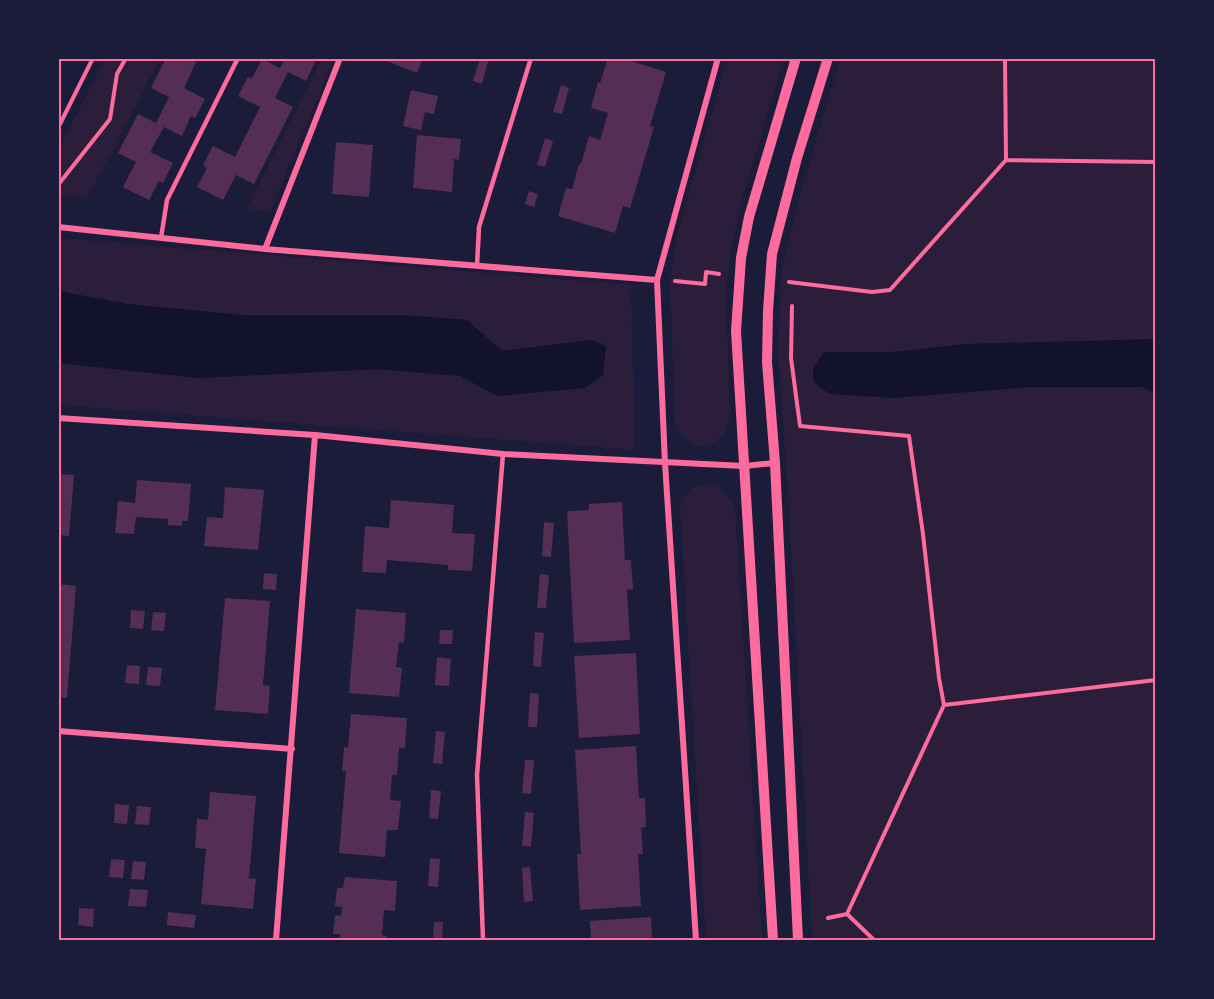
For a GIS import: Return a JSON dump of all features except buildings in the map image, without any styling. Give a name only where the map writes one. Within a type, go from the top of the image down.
[{"type":"street","points":[[265,249],[340,58]]},
{"type":"street","points":[[696,940],[665,463],[657,280],[718,58]]},
{"type":"street","points":[[773,940],[736,331],[741,258],[749,218],[796,58]]},
{"type":"street","points":[[798,940],[775,463],[767,362],[772,254],[828,58]]},
{"type":"street","points":[[58,227],[265,249],[657,280]]},
{"type":"street","points":[[58,418],[315,435],[503,454],[744,466],[775,463]]},
{"type":"street","points":[[276,940],[315,435]]},
{"type":"street","points":[[58,731],[292,749]]},
{"type":"lane","points":[[160,238],[167,201],[238,58]]},
{"type":"lane","points":[[477,266],[479,227],[531,58]]},
{"type":"lane","points":[[483,940],[477,775],[503,454]]},
{"type":"path","points":[[58,128],[93,58]]},
{"type":"path","points":[[58,186],[110,119],[117,74],[126,58]]},
{"type":"path","points":[[770,280],[872,292],[890,290],[1006,160],[1005,58]]},
{"type":"path","points":[[1006,160],[1155,162]]},
{"type":"path","points":[[657,280],[705,284],[706,272],[740,276]]},
{"type":"path","points":[[792,304],[791,358],[800,426],[909,436],[944,705],[847,914]]},
{"type":"path","points":[[944,705],[1155,680]]},
{"type":"path","points":[[828,918],[847,914]]},
{"type":"path","points":[[847,914],[874,940]]},
{"type":"shaded area","points":[[322,58],[334,59],[270,212],[247,209]]},
{"type":"shaded area","points":[[105,59],[160,59],[88,197],[59,195],[58,150]]},
{"type":"shaded area","points":[[727,59],[784,59],[742,200],[732,246],[726,290],[730,418],[721,436],[711,444],[700,446],[689,441],[675,428],[670,282],[677,236]]},
{"type":"shaded area","points":[[840,59],[1155,59],[1155,940],[812,940],[788,493],[778,353],[781,275],[799,199]]},
{"type":"shaded area","points":[[58,238],[631,285],[635,450],[59,405],[59,363],[198,378],[377,369],[460,376],[498,396],[592,340],[502,351],[467,320],[403,315],[241,315],[127,304],[59,291]]},
{"type":"shaded area","points":[[58,291],[127,304],[241,315],[403,315],[467,320],[502,351],[592,340],[606,346],[603,375],[585,388],[498,396],[460,376],[377,369],[198,378],[59,363]]},
{"type":"shaded area","points":[[1155,339],[1155,394],[1142,387],[1029,387],[894,398],[831,394],[813,381],[813,369],[824,352],[893,352],[965,344]]},
{"type":"shaded area","points":[[709,484],[722,490],[735,509],[762,940],[706,940],[680,509],[689,490]]}]
